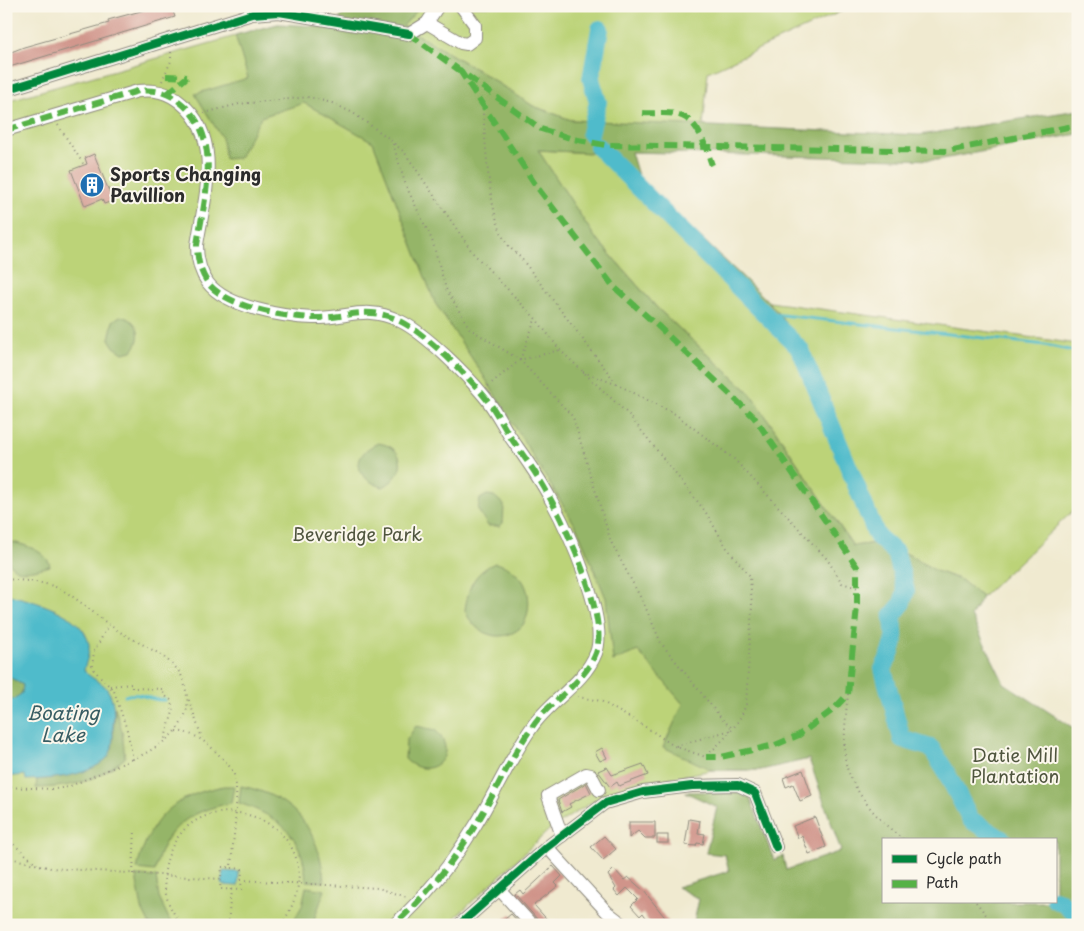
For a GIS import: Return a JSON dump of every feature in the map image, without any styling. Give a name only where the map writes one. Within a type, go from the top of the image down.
[{"type":"street","points":[[6,90],[168,41],[252,10],[279,12],[410,34],[427,23],[438,6]]},
{"type":"street","points":[[427,23],[461,43],[467,44],[475,38],[475,25],[461,6]]},
{"type":"street","points":[[6,130],[138,91],[156,90],[174,97],[194,116],[203,133],[208,158],[197,245],[197,259],[208,282],[219,292],[263,311],[314,318],[369,311],[401,321],[433,345],[480,392],[552,500],[578,559],[592,599],[599,637],[596,654],[584,671],[532,727],[474,828],[441,874],[394,925]]},
{"type":"street","points":[[562,836],[548,796],[586,774],[591,775],[599,790]]},
{"type":"street","points":[[459,925],[547,848],[605,803],[643,792],[692,786],[738,785],[755,793],[776,847]]},
{"type":"street","points":[[547,848],[606,912],[624,925]]},
{"type":"street","points":[[499,889],[532,925]]},
{"type":"path","points":[[156,90],[170,61],[172,52],[168,41]]},
{"type":"path","points":[[194,116],[239,104],[308,96],[332,103],[353,113],[392,141],[416,168],[434,198],[473,253],[536,320],[581,372],[629,415],[705,511],[727,548],[750,576],[752,606],[746,704],[741,719],[734,729],[706,757],[674,746],[601,701],[562,696]]},
{"type":"path","points":[[482,104],[485,149],[496,214],[505,242],[521,258],[618,385]]},
{"type":"path","points":[[53,116],[84,166]]},
{"type":"path","points":[[392,141],[406,186],[432,240],[446,289],[470,329],[520,360],[572,417],[611,542],[661,642],[722,720],[734,729]]},
{"type":"path","points":[[520,360],[536,320]]},
{"type":"path","points":[[480,392],[520,360],[560,350]]},
{"type":"path","points":[[581,372],[618,385],[675,414],[734,459],[827,559],[842,583],[858,588]]},
{"type":"path","points":[[6,579],[36,582],[60,589],[83,603],[109,625],[172,666],[180,674],[202,738]]},
{"type":"path","points":[[109,625],[98,640],[92,668],[110,686],[123,715],[132,759]]},
{"type":"path","points":[[110,686],[132,684],[132,688],[162,689],[164,695],[171,700],[172,704],[171,722],[163,743]]},
{"type":"path","points":[[848,694],[846,766],[872,810],[889,829],[901,838]]},
{"type":"path","points":[[6,787],[55,789],[68,787],[132,759],[163,743],[176,731],[186,714],[188,699]]},
{"type":"path","points":[[674,746],[734,729]]},
{"type":"path","points":[[176,731],[190,733],[202,738],[223,758],[233,773],[236,786],[231,868]]},
{"type":"path","points":[[183,925],[174,916],[165,894],[164,876],[168,853],[181,833],[200,819],[222,812],[245,813],[267,821],[285,837],[296,858],[299,884],[293,907],[281,925]]},
{"type":"path","points":[[133,874],[135,828]]},
{"type":"path","points":[[6,838],[40,865]]},
{"type":"path","points":[[6,857],[40,865],[133,874],[221,879]]},
{"type":"path","points":[[222,867],[242,869],[241,890],[220,889],[221,879],[222,867]]},
{"type":"path","points":[[241,880],[378,888],[418,900]]},
{"type":"path","points":[[228,925],[231,889]]},
{"type":"path","points":[[978,904],[994,925]]},
{"type":"green space","name":"Datie Mill Plantation","points":[[351,6],[421,6],[403,26],[479,71],[533,106],[571,120],[920,135],[1078,110],[1078,134],[937,160],[631,152],[639,179],[769,302],[809,351],[880,527],[904,552],[936,571],[961,580],[982,597],[971,616],[1004,683],[1078,731],[1078,925],[698,925],[694,922],[699,899],[677,887],[729,871],[725,855],[706,853],[717,807],[685,792],[735,791],[750,798],[774,860],[783,856],[786,870],[841,851],[809,759],[761,770],[712,770],[663,747],[683,704],[638,651],[613,661],[606,598],[577,528],[483,375],[435,303],[373,142],[304,103],[261,117],[239,158],[225,159],[222,138],[195,94],[248,78],[235,35],[278,24],[336,27],[340,18]],"holes":[[[538,150],[593,153],[741,295],[797,353],[877,543],[853,546],[750,393],[658,309],[594,236]]]},
{"type":"green space","points":[[421,6],[853,6],[708,72],[703,127],[571,120],[533,106],[479,71],[403,26]]},
{"type":"green space","name":"Beveridge Park","points":[[278,24],[840,681],[761,770],[712,770],[630,786],[600,797],[550,829],[447,925],[6,925],[6,101]]},
{"type":"green space","points":[[537,150],[593,153],[741,295],[797,353],[877,543],[853,546],[750,393],[658,309],[594,236]]},
{"type":"green space","points":[[769,302],[1078,344],[1078,506],[982,597],[961,580],[936,571],[904,552],[880,527],[809,351]]},
{"type":"green space","points":[[120,316],[132,321],[138,329],[136,346],[132,351],[123,353],[114,347],[109,339],[113,321]]},
{"type":"green space","points":[[378,443],[394,450],[399,456],[400,462],[400,469],[396,476],[383,487],[366,479],[359,467],[359,461],[363,454]]},
{"type":"green space","points":[[487,495],[494,496],[504,505],[503,523],[500,526],[488,526],[478,510],[480,499]]},
{"type":"green space","points":[[6,541],[32,548],[48,560],[50,566],[23,571],[17,570],[9,561]]},
{"type":"green space","points":[[495,563],[511,569],[517,574],[526,587],[529,602],[523,624],[520,628],[504,636],[488,634],[481,630],[474,625],[465,610],[473,582],[481,571]]},
{"type":"green space","points":[[6,675],[23,685],[22,693],[15,699],[6,701]]},
{"type":"green space","points":[[115,707],[122,731],[125,758],[103,773],[83,782],[36,788],[37,779],[60,777],[78,772],[112,748]]},
{"type":"green space","points":[[416,726],[435,730],[442,739],[445,748],[444,756],[439,763],[432,767],[414,766],[405,759],[406,741]]},
{"type":"green space","points":[[224,786],[234,786],[231,803],[216,806],[191,816],[172,832],[159,856],[155,871],[137,869],[148,836],[166,812],[177,803],[191,796]]},
{"type":"green space","points":[[241,786],[276,798],[301,818],[317,846],[324,882],[306,881],[304,865],[295,840],[278,822],[239,803]]},
{"type":"green space","points":[[136,876],[156,877],[159,898],[172,925],[150,925],[142,909]]},
{"type":"green space","points":[[306,887],[325,890],[312,925],[291,925],[302,906]]},
{"type":"water","name":"Boating Lake","points":[[6,594],[42,604],[55,610],[67,616],[85,633],[89,647],[84,670],[107,689],[113,703],[114,712],[112,748],[109,756],[89,770],[68,776],[46,779],[26,780],[25,775],[6,777],[6,701],[15,699],[22,693],[23,685],[6,675]]},
{"type":"water","points":[[223,871],[239,872],[238,886],[222,885]]},
{"type":"building","points":[[152,6],[171,6],[175,17],[6,68],[6,54],[24,47],[109,23],[108,20],[152,8]]},
{"type":"building","name":"Sports Changing Pavillion","points":[[94,154],[113,201],[104,204],[102,199],[85,206],[71,170],[87,164],[85,158]]},
{"type":"building","points":[[602,748],[607,758],[600,761],[595,752]]},
{"type":"building","points":[[643,764],[648,775],[619,786],[617,782],[610,787],[598,771],[607,767],[612,775]]},
{"type":"building","points":[[803,770],[812,796],[800,801],[793,784],[786,787],[783,778]]},
{"type":"building","points":[[586,783],[591,793],[569,804],[571,807],[562,812],[558,800]]},
{"type":"building","points":[[815,817],[826,847],[809,854],[802,836],[798,838],[793,826]]},
{"type":"building","points":[[689,819],[700,821],[698,833],[705,834],[703,844],[697,843],[696,846],[685,845]]},
{"type":"building","points":[[629,822],[655,822],[655,838],[645,838],[638,831],[629,838]]},
{"type":"building","points":[[657,835],[668,835],[668,843],[657,843]]},
{"type":"building","points":[[604,836],[616,849],[603,860],[591,847]]},
{"type":"building","points":[[553,866],[562,876],[555,883],[558,886],[534,905],[552,925],[540,925],[538,920],[515,894],[520,890],[523,894]]},
{"type":"building","points":[[614,869],[624,880],[628,877],[644,891],[671,925],[651,925],[643,913],[640,916],[631,906],[638,899],[627,888],[619,896],[614,890],[616,888],[608,875]]},
{"type":"building","points":[[511,914],[521,925],[498,925]]},
{"type":"waterway","points":[[590,133],[598,102],[591,79],[600,29]]},
{"type":"waterway","points":[[598,147],[800,349],[877,536],[896,553],[906,591],[901,605],[892,616],[894,644],[883,669],[902,739],[931,748],[945,770],[971,820],[1000,838]]},
{"type":"waterway","points":[[764,313],[1045,345],[1078,352]]},
{"type":"waterway","points":[[125,696],[140,695],[165,700]]},
{"type":"waterway","points":[[1056,900],[1078,915]]},
{"type":"marked path","points":[[409,34],[541,129],[573,139],[605,145],[948,151],[1078,125]]},
{"type":"marked path","points":[[459,69],[537,187],[614,287],[754,417],[857,567],[857,607],[848,694],[834,709],[799,735],[775,745],[721,757],[706,757]]},
{"type":"marked path","points":[[166,76],[187,77]]},
{"type":"marked path","points":[[167,94],[187,77]]},
{"type":"marked path","points":[[6,130],[138,91],[150,90],[161,92],[176,99],[194,117],[203,133],[207,151],[206,189],[197,245],[200,265],[208,283],[228,298],[272,313],[313,318],[366,313],[376,314],[388,316],[410,327],[445,355],[488,401],[547,492],[567,532],[592,598],[597,620],[598,638],[596,653],[591,664],[583,674],[547,709],[532,727],[475,826],[448,866],[417,903],[394,925]]},
{"type":"marked path","points":[[643,113],[673,114],[688,119],[702,137],[712,165]]},
{"type":"cycle path","points":[[6,90],[252,14],[279,12],[409,34]]},
{"type":"cycle path","points":[[459,925],[547,847],[605,803],[643,792],[692,786],[738,785],[755,793],[776,847]]},
{"type":"place","name":"Sports Changing Pavillion","points":[[92,185]]}]
